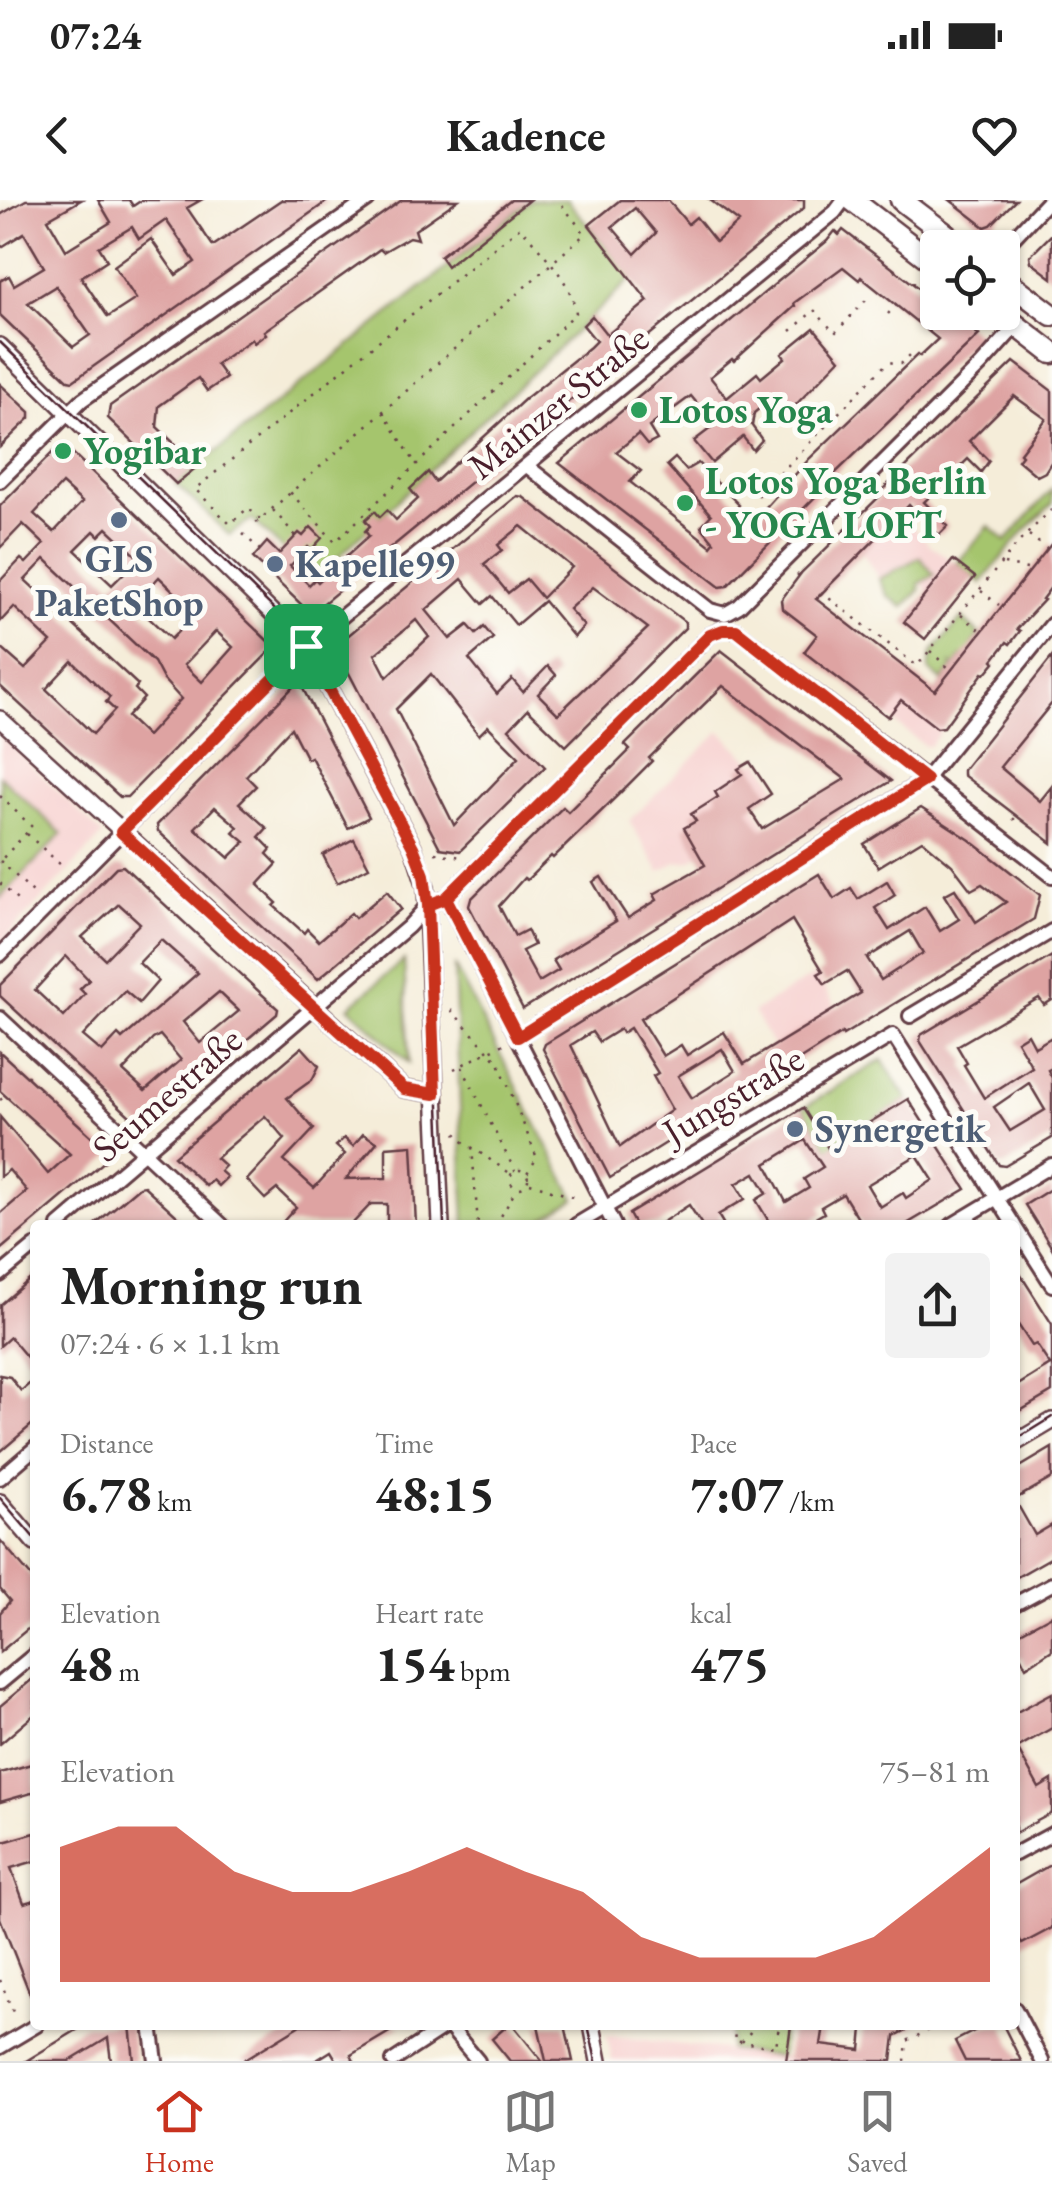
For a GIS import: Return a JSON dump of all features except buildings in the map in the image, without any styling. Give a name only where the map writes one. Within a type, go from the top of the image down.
[{"type":"main road","points":[[852,200],[920,252]]},
{"type":"main road","points":[[901,200],[940,230]]},
{"type":"main road","points":[[1020,291],[1052,315]]},
{"type":"main road","points":[[1020,329],[1052,353]]},
{"type":"street","points":[[0,482],[68,413],[368,200]]},
{"type":"street","name":"Mainzer Straße","points":[[0,955],[306,646],[844,200]]},
{"type":"street","points":[[1020,231],[1049,200]]},
{"type":"street","points":[[527,466],[710,610],[725,614],[739,606],[981,365],[1001,330]]},
{"type":"street","points":[[0,346],[306,646],[413,847],[424,875],[428,905],[442,1220]]},
{"type":"street","points":[[518,1037],[926,780],[1052,624]]},
{"type":"street","points":[[428,905],[446,898],[710,635],[723,630],[736,630],[1052,876]]},
{"type":"street","points":[[0,719],[404,1089],[435,1094]]},
{"type":"street","points":[[446,898],[612,1220]]},
{"type":"street","name":"Seumestraße","points":[[65,1220],[408,927],[428,905]]},
{"type":"street","points":[[910,1016],[1052,931]]},
{"type":"street","points":[[0,1018],[217,1220]]},
{"type":"street","name":"Jungstraße","points":[[584,1220],[892,1035],[997,1198]]},
{"type":"street","points":[[960,1220],[1052,1166]]},
{"type":"street","points":[[997,1198],[1010,1220]]},
{"type":"street","points":[[1020,1235],[1052,1285]]},
{"type":"street","points":[[0,1276],[30,1250]]},
{"type":"street","points":[[1020,1440],[1052,1421]]},
{"type":"street","points":[[0,1478],[30,1452]]},
{"type":"street","points":[[0,1502],[30,1537]]},
{"type":"street","points":[[1020,1601],[1052,1584]]},
{"type":"street","points":[[0,1683],[30,1658]]},
{"type":"street","points":[[1020,1851],[1052,1834]]},
{"type":"street","points":[[1020,2018],[1042,2061]]},
{"type":"street","points":[[0,2047],[30,2029]]},
{"type":"street","points":[[152,2030],[156,2061]]},
{"type":"street","points":[[393,2061],[440,2030]]},
{"type":"street","points":[[452,2030],[478,2061]]},
{"type":"street","points":[[593,2030],[600,2061]]},
{"type":"path","points":[[290,492],[335,542],[576,313],[574,298],[552,265],[520,227],[195,489],[230,524],[248,508],[258,521],[272,510],[290,492],[552,265],[586,234],[558,200]]},
{"type":"path","points":[[913,284],[919,278]]},
{"type":"path","points":[[791,331],[813,311],[835,333],[868,298]]},
{"type":"path","points":[[888,314],[896,305]]},
{"type":"path","points":[[758,496],[888,362],[901,364],[912,354]]},
{"type":"path","points":[[383,412],[417,465]]},
{"type":"path","points":[[272,510],[296,536]]},
{"type":"path","points":[[821,592],[916,666],[1051,511]]},
{"type":"path","points":[[244,534],[260,550]]},
{"type":"path","points":[[1027,534],[1048,549]]},
{"type":"path","points":[[1002,563],[1027,569]]},
{"type":"path","points":[[980,591],[999,606]]},
{"type":"path","points":[[960,615],[980,630]]},
{"type":"path","points":[[929,651],[951,670]]},
{"type":"path","points":[[0,796],[32,827],[0,861],[34,893]]},
{"type":"path","points":[[26,833],[61,866]]},
{"type":"path","points":[[436,853],[462,856]]},
{"type":"path","points":[[0,883],[22,905]]},
{"type":"path","points":[[451,1010],[499,1064],[537,1158],[527,1173],[528,1182]]},
{"type":"path","points":[[454,1069],[497,1048]]},
{"type":"path","points":[[462,1067],[513,1173],[511,1183],[517,1188]]},
{"type":"path","points":[[0,1100],[7,1095]]},
{"type":"path","points":[[456,1132],[513,1173],[527,1173]]},
{"type":"path","points":[[472,1147],[478,1220]]},
{"type":"path","points":[[499,1220],[517,1188],[528,1182],[579,1199]]},
{"type":"path","points":[[0,1980],[13,2012]]},
{"type":"path","points":[[735,2030],[734,2041],[776,2047],[778,2030]]},
{"type":"path","points":[[742,2042],[752,2030]]},
{"type":"path","points":[[905,2061],[907,2041],[929,2030]]},
{"type":"shaded area","points":[[881,495],[931,546],[975,577],[928,592],[922,582],[934,573],[920,557],[879,579],[862,552]]},
{"type":"shaded area","points":[[873,684],[898,703],[901,699],[936,728],[944,727],[930,746],[863,698]]},
{"type":"shaded area","points":[[720,731],[754,764],[760,760],[778,789],[754,805],[767,826],[723,853],[718,846],[701,858],[699,855],[690,861],[676,862],[660,872],[629,821]]},
{"type":"shaded area","points":[[0,735],[103,835],[0,943],[0,898],[62,834],[0,776]]},
{"type":"shaded area","points":[[816,974],[841,1015],[778,1053],[753,1012]]},
{"type":"shaded area","points":[[607,2035],[764,2055],[814,2061],[612,2061]]},
{"type":"green space","points":[[531,200],[567,200],[632,278],[314,580],[252,519],[229,535],[176,484]]},
{"type":"green space","points":[[1052,489],[1052,504],[981,583],[957,563],[989,526],[1006,541]]},
{"type":"green space","points":[[920,557],[934,575],[919,584],[920,590],[903,607],[888,596],[879,579]]},
{"type":"green space","points":[[962,618],[979,634],[965,657],[955,666],[951,664],[942,681],[929,670],[932,653]]},
{"type":"green space","points":[[0,776],[62,834],[0,898]]},
{"type":"green space","points":[[404,960],[409,1063],[349,1007]]},
{"type":"green space","points":[[454,965],[575,1199],[542,1220],[465,1220]]},
{"type":"green space","points":[[882,1060],[908,1099],[828,1148],[803,1108]]},
{"type":"green space","points":[[731,2030],[783,2030],[780,2057],[729,2050]]},
{"type":"tram line","points":[[0,342],[309,643],[418,850],[430,891],[444,1220]]},
{"type":"tram line","points":[[1020,1437],[1052,1417]]},
{"type":"tram line","points":[[0,1498],[30,1533]]},
{"type":"tram line","points":[[589,2030],[596,2061]]},
{"type":"place","name":"Lotos Yoga","points":[[639,410]]},
{"type":"place","name":"Yogibar","points":[[63,451]]},
{"type":"place","name":"Lotos Yoga Berlin - YOGA LOFT","points":[[685,503]]},
{"type":"place","name":"GLS PaketShop","points":[[119,520]]},
{"type":"place","name":"Kapelle99","points":[[275,564]]},
{"type":"place","name":"Synergetik","points":[[795,1129]]},
{"type":"route","points":[[306,646],[121,832],[404,1089],[414,1092],[435,1094],[428,905],[430,904],[446,898],[518,1037],[926,780],[736,630],[723,630],[710,635],[446,898],[428,905],[424,875],[413,847],[306,646]]}]
